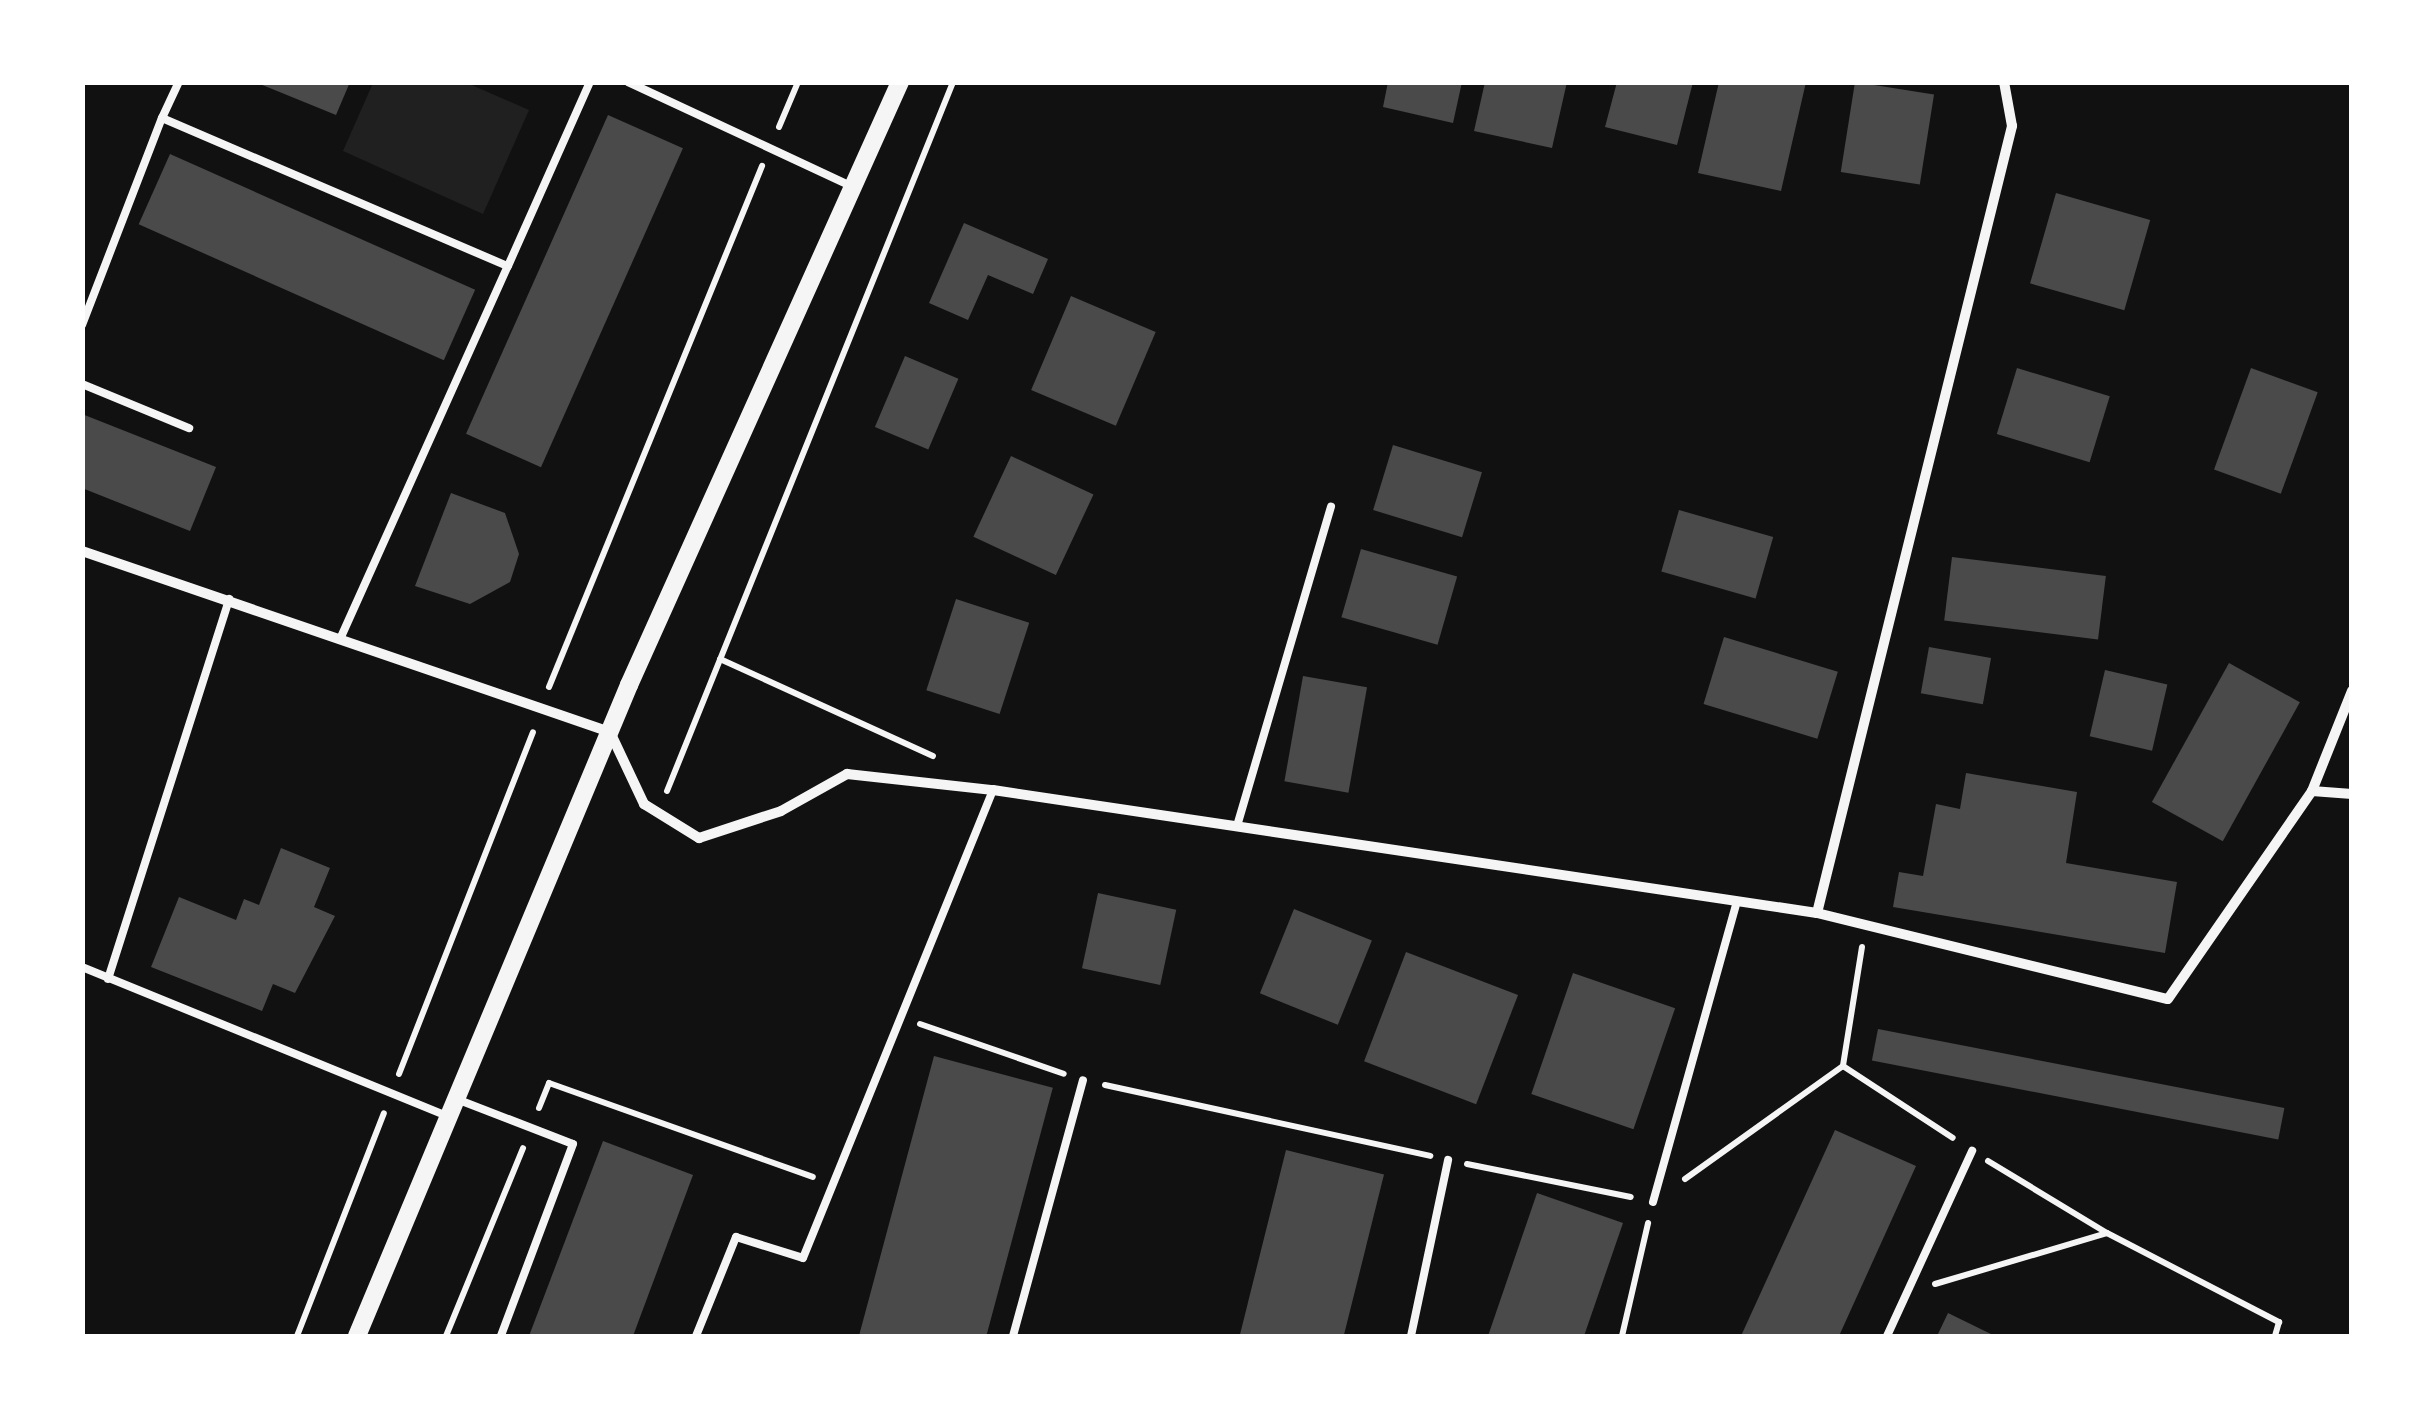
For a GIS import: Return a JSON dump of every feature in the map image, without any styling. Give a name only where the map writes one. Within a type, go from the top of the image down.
[{"type":"street","points":[[357,1336],[610,732],[900,82]]},
{"type":"street","points":[[1817,913],[2012,126],[2004,82]]},
{"type":"street","points":[[82,551],[610,732],[657,816],[699,838],[782,811],[847,774],[993,790],[1817,913],[2168,1000],[2312,791],[2352,691]]},
{"type":"street","points":[[2312,791],[2352,794]]},
{"type":"lane","points":[[82,325],[179,82]]},
{"type":"lane","points":[[341,637],[590,82]]},
{"type":"lane","points":[[628,82],[853,186]]},
{"type":"lane","points":[[162,118],[508,266]]},
{"type":"lane","points":[[82,384],[189,428]]},
{"type":"lane","points":[[1237,826],[1331,507]]},
{"type":"lane","points":[[108,979],[228,599]]},
{"type":"lane","points":[[696,1336],[736,1237],[803,1258],[993,790]]},
{"type":"lane","points":[[1653,1202],[1737,902]]},
{"type":"lane","points":[[82,967],[455,1109],[531,1127],[574,1144],[500,1336]]},
{"type":"lane","points":[[1013,1336],[1083,1080]]},
{"type":"lane","points":[[1887,1336],[1972,1150]]},
{"type":"lane","points":[[1411,1336],[1448,1160]]},
{"type":"path","points":[[657,816],[953,82]]},
{"type":"path","points":[[720,659],[944,762]]},
{"type":"path","points":[[1865,922],[1842,1066],[2107,1233],[2279,1322],[2275,1336]]},
{"type":"path","points":[[901,1018],[1083,1080],[1448,1160]]},
{"type":"path","points":[[446,1336],[549,1083],[831,1184]]},
{"type":"path","points":[[1622,1336],[1653,1202]]},
{"type":"path","points":[[1905,1292],[2107,1233]]},
{"type":"shaded area","points":[[373,83],[467,83],[529,110],[483,214],[343,151]]},
{"type":"building","points":[[255,82],[350,82],[336,115]]},
{"type":"building","points":[[1388,82],[1462,82],[1453,123],[1383,107]]},
{"type":"building","points":[[1485,82],[1567,82],[1552,148],[1474,131]]},
{"type":"building","points":[[1617,82],[1693,82],[1677,145],[1605,127]]},
{"type":"building","points":[[1719,82],[1806,82],[1781,191],[1698,173]]},
{"type":"building","points":[[1855,82],[1934,95],[1920,184],[1841,172]]},
{"type":"building","points":[[608,115],[683,148],[541,467],[466,434]]},
{"type":"building","points":[[170,154],[475,290],[444,360],[139,224]]},
{"type":"building","points":[[2056,193],[2150,220],[2124,310],[2030,283]]},
{"type":"building","points":[[964,223],[1048,259],[1033,294],[988,275],[968,320],[929,303]]},
{"type":"building","points":[[1071,296],[1156,332],[1116,426],[1031,390]]},
{"type":"building","points":[[905,356],[958,379],[928,450],[875,427]]},
{"type":"building","points":[[2017,368],[2110,396],[2090,462],[1997,434]]},
{"type":"building","points":[[2251,368],[2318,392],[2281,494],[2214,469]]},
{"type":"building","points":[[82,414],[216,467],[190,531],[82,488]]},
{"type":"building","points":[[1393,445],[1482,472],[1462,537],[1373,510]]},
{"type":"building","points":[[1011,456],[1093,494],[1056,575],[973,537]]},
{"type":"building","points":[[451,493],[505,513],[519,554],[510,582],[470,604],[415,586]]},
{"type":"building","points":[[1679,510],[1773,537],[1756,599],[1661,572]]},
{"type":"building","points":[[1361,549],[1457,577],[1438,645],[1341,617]]},
{"type":"building","points":[[1952,557],[2106,576],[2098,639],[1944,621]]},
{"type":"building","points":[[956,599],[1029,623],[1000,714],[926,690]]},
{"type":"building","points":[[1724,637],[1838,672],[1817,739],[1704,704]]},
{"type":"building","points":[[1929,647],[1991,658],[1983,704],[1921,693]]},
{"type":"building","points":[[2229,663],[2300,702],[2223,841],[2152,802]]},
{"type":"building","points":[[2105,670],[2167,684],[2152,751],[2090,736]]},
{"type":"building","points":[[1303,676],[1367,687],[1348,793],[1284,781]]},
{"type":"building","points":[[1966,773],[2077,792],[2066,863],[2177,882],[2165,953],[1893,907],[1899,872],[1923,876],[1936,804],[1960,809]]},
{"type":"building","points":[[281,848],[330,868],[314,907],[335,916],[295,993],[273,984],[262,1011],[151,967],[179,897],[236,920],[244,899],[259,905]]},
{"type":"building","points":[[1098,893],[1176,910],[1160,985],[1082,968]]},
{"type":"building","points":[[1294,909],[1372,940],[1338,1025],[1260,993]]},
{"type":"building","points":[[1406,952],[1518,995],[1476,1104],[1364,1061]]},
{"type":"building","points":[[1573,973],[1675,1008],[1633,1129],[1531,1094]]},
{"type":"building","points":[[1878,1029],[2284,1108],[2278,1139],[1872,1060]]},
{"type":"building","points":[[934,1056],[1053,1088],[986,1336],[859,1336]]},
{"type":"building","points":[[1835,1130],[1916,1166],[1839,1336],[1741,1336]]},
{"type":"building","points":[[603,1141],[693,1175],[633,1336],[529,1336]]},
{"type":"building","points":[[1286,1150],[1384,1174],[1344,1336],[1240,1336]]},
{"type":"building","points":[[1537,1193],[1623,1223],[1584,1336],[1488,1336]]},
{"type":"building","points":[[1948,1313],[1995,1336],[1937,1336]]}]
